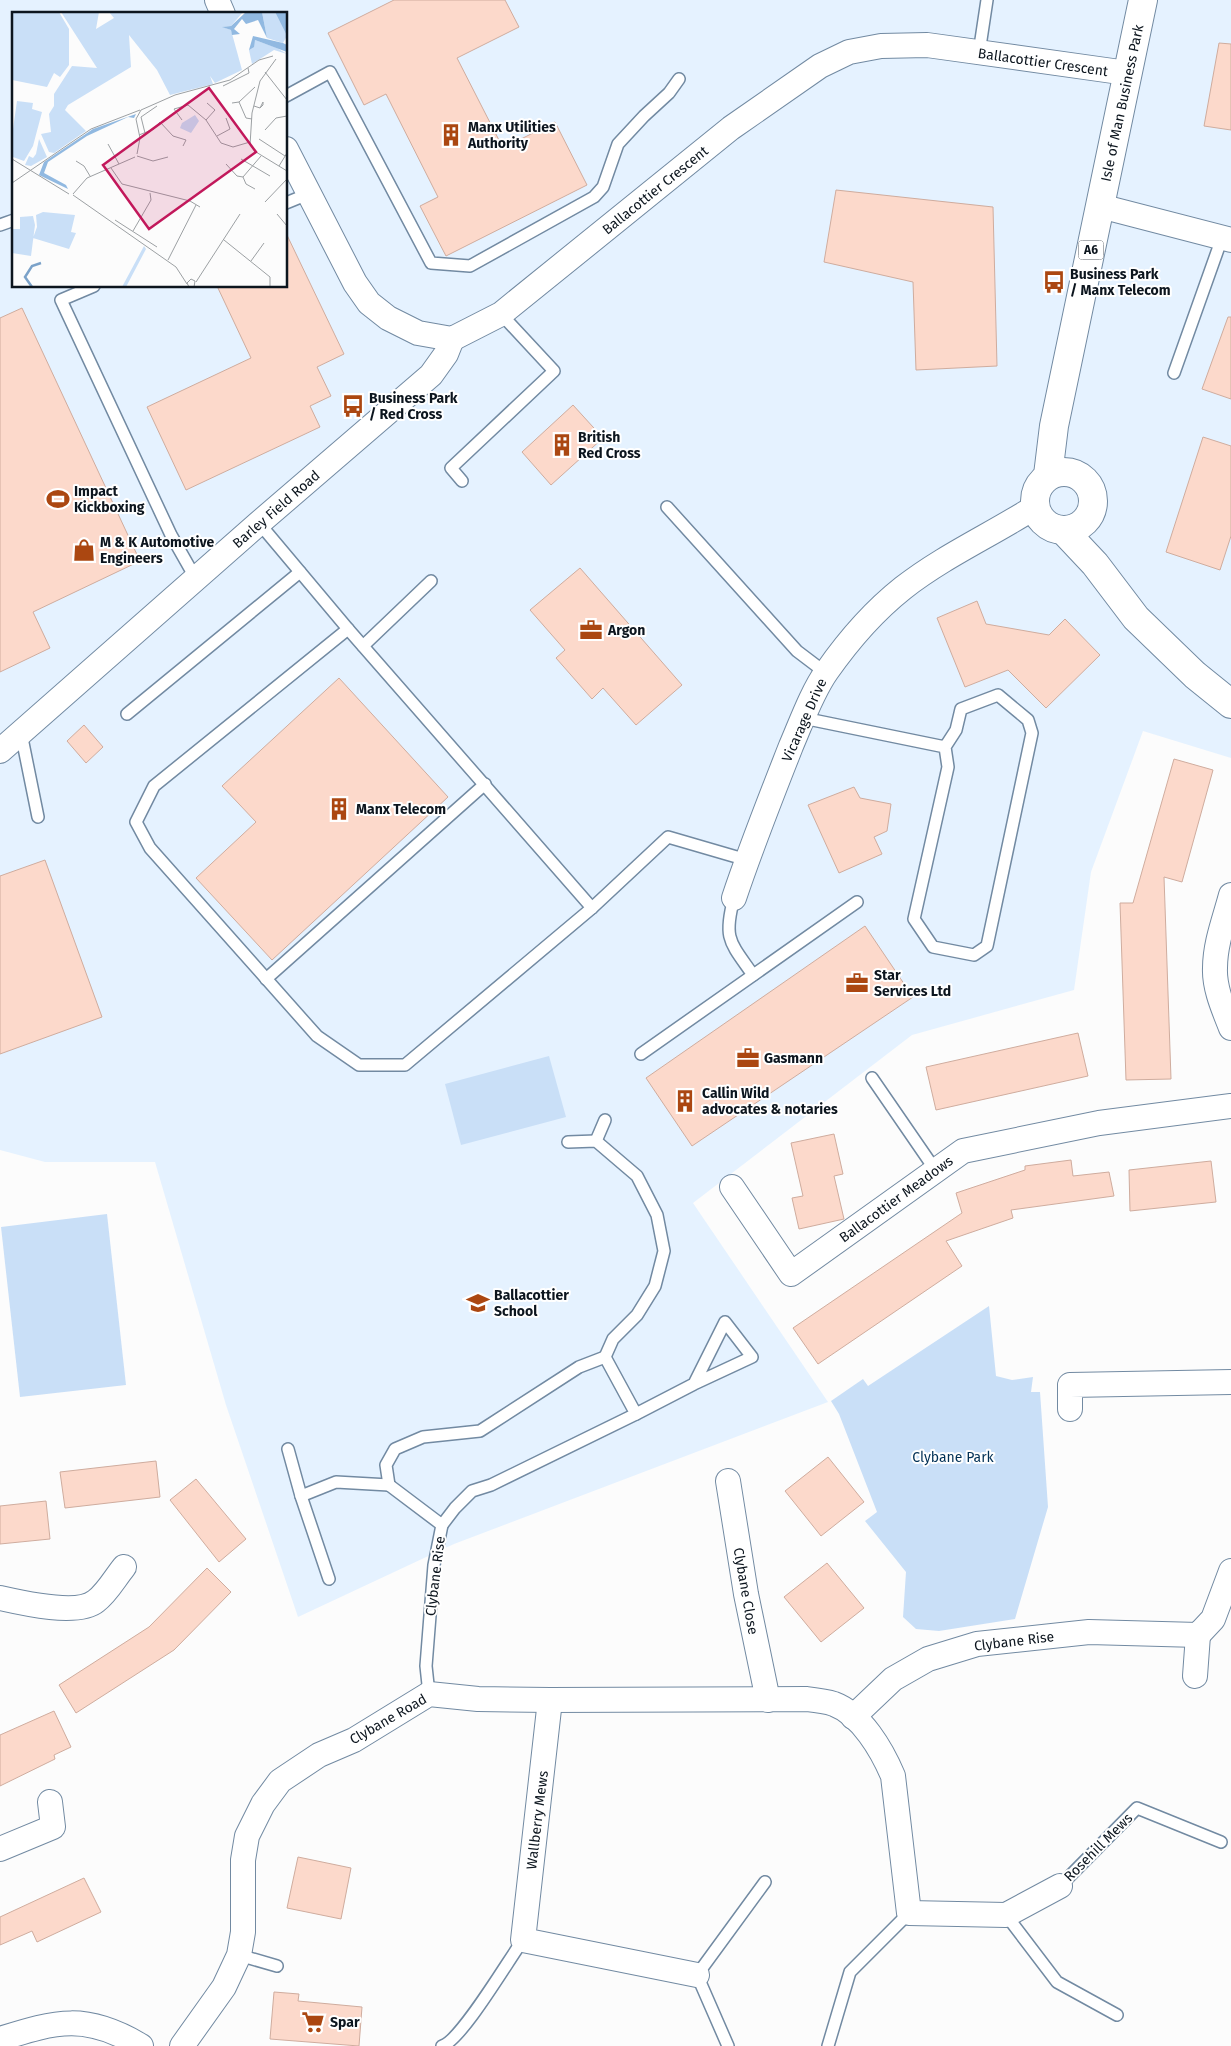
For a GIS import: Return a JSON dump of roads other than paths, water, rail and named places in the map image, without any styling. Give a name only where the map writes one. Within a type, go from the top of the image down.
[{"type":"highway","name":"Isle of Man Business Park","points":[[1058,473],[1054,426],[1143,0]]},
{"type":"highway","points":[[1056,521],[1090,515],[1094,501],[1091,487],[1082,476],[1058,473],[1039,484],[1035,495],[1056,521],[1095,564],[1136,618],[1194,675],[1231,704]]},
{"type":"street","points":[[218,0],[222,12]]},
{"type":"street","name":"Ballacottier Crescent","points":[[452,339],[501,314],[731,128],[820,66],[849,52],[881,46],[927,45],[1127,73]]},
{"type":"street","points":[[288,153],[355,283],[369,303],[388,318],[418,333],[452,339]]},
{"type":"street","points":[[1100,206],[1226,239]]},
{"type":"street","name":"Barley Field Road","points":[[0,751],[259,523],[431,375],[446,354],[452,339]]},
{"type":"street","name":"Vicarage Drive","points":[[734,898],[760,823],[803,718],[826,672],[867,621],[901,589],[936,564],[1001,528],[1056,521]]},
{"type":"street","points":[[1231,895],[1214,968],[1222,1002],[1231,1028]]},
{"type":"street","name":"Ballacottier Meadows","points":[[732,1187],[791,1274],[963,1151],[1099,1123],[1231,1106]]},
{"type":"street","points":[[1070,1409],[1070,1385],[1226,1387]]},
{"type":"street","name":"Clybane Close","points":[[728,1481],[746,1594],[768,1700]]},
{"type":"street","points":[[0,1598],[26,1604],[70,1609],[95,1602],[124,1568]]},
{"type":"street","points":[[1195,1676],[1198,1634],[1212,1620],[1231,1571]]},
{"type":"street","name":"Clybane Rise","points":[[853,1717],[893,1679],[928,1659],[977,1644],[1088,1632],[1198,1634]]},
{"type":"street","name":"Clybane Road","points":[[182,2046],[224,1987],[239,1955],[243,1932],[243,1860],[247,1836],[268,1796],[280,1780],[319,1756],[354,1740],[429,1694],[478,1699],[550,1700],[806,1699],[834,1704],[853,1717]]},
{"type":"street","name":"Wallberry Mews","points":[[523,1940],[550,1700]]},
{"type":"street","points":[[853,1717],[867,1731],[885,1757],[893,1776],[909,1913]]},
{"type":"street","points":[[0,1849],[58,1836],[50,1802]]},
{"type":"street","name":"Rosehill Mews","points":[[909,1913],[1006,1915],[1060,1886]]},
{"type":"street","points":[[523,1940],[697,1975]]},
{"type":"street","points":[[0,2039],[41,2026],[71,2022],[95,2025],[141,2046]]},
{"type":"lane","points":[[979,53],[987,0]]},
{"type":"lane","points":[[288,95],[330,72],[431,263],[470,266],[594,197],[603,187],[618,144],[669,93],[679,78]]},
{"type":"lane","points":[[288,203],[308,194]]},
{"type":"lane","points":[[0,225],[12,221]]},
{"type":"lane","points":[[1174,373],[1226,239]]},
{"type":"lane","points":[[89,288],[61,300],[171,535],[196,579]]},
{"type":"lane","points":[[462,481],[451,468],[554,371],[501,314]]},
{"type":"lane","points":[[667,507],[797,651],[826,672]]},
{"type":"lane","points":[[259,523],[348,629],[592,908]]},
{"type":"lane","points":[[127,714],[300,572]]},
{"type":"lane","points":[[363,646],[431,581]]},
{"type":"lane","points":[[348,629],[154,786],[136,822],[150,848],[317,1036],[359,1065],[405,1065],[592,908],[668,837],[747,860]]},
{"type":"lane","points":[[998,695],[1028,720],[1032,733],[987,946],[974,955],[933,947],[914,919],[948,767],[945,746],[956,730],[962,709],[998,695]]},
{"type":"lane","points":[[803,718],[945,746]]},
{"type":"lane","points":[[21,733],[38,817]]},
{"type":"lane","points":[[266,979],[485,784]]},
{"type":"lane","points":[[734,898],[727,924],[731,944],[753,975]]},
{"type":"lane","points":[[641,1054],[857,902]]},
{"type":"lane","points":[[872,1078],[936,1171]]},
{"type":"lane","points":[[596,1141],[605,1120]]},
{"type":"lane","points":[[301,1496],[336,1482],[389,1485],[386,1465],[395,1449],[424,1437],[480,1431],[580,1367],[605,1357],[613,1339],[636,1315],[655,1286],[664,1251],[657,1215],[637,1176],[596,1141],[568,1142]]},
{"type":"lane","points":[[442,1525],[455,1508],[472,1492],[636,1414],[694,1384],[752,1358],[726,1322],[694,1384]]},
{"type":"lane","points":[[605,1357],[636,1414]]},
{"type":"lane","points":[[288,1449],[301,1496],[329,1579]]},
{"type":"lane","name":"Clybane Rise","points":[[389,1485],[442,1525],[434,1565],[426,1666],[429,1694]]},
{"type":"lane","name":"Rosehill Mews","points":[[1060,1886],[1137,1808],[1221,1842]]},
{"type":"lane","points":[[728,2046],[697,1975],[765,1882]]},
{"type":"lane","points":[[828,2046],[850,1972],[909,1913]]},
{"type":"lane","points":[[1006,1915],[1057,1982],[1117,2015]]},
{"type":"lane","name":"Wallberry Mews","points":[[442,2046],[447,2045],[464,2026],[523,1940]]},
{"type":"lane","points":[[239,1955],[276,1966]]},
{"type":"place","name":"Manx Utilities Authority","points":[[451,135]]},
{"type":"place","name":"Business Park / Manx Telecom","points":[[1054,282]]},
{"type":"place","name":"Business Park / Red Cross","points":[[353,406]]},
{"type":"place","name":"British Red Cross","points":[[562,445]]},
{"type":"place","name":"Impact Kickboxing","points":[[58,499]]},
{"type":"place","name":"M & K Automotive Engineers","points":[[84,550]]},
{"type":"place","name":"Argon","points":[[591,630]]},
{"type":"place","name":"Manx Telecom","points":[[339,809]]},
{"type":"place","name":"Star Services Ltd","points":[[857,983]]},
{"type":"place","name":"Gasmann","points":[[748,1058]]},
{"type":"place","name":"Callin Wild advocates & notaries","points":[[685,1101]]},
{"type":"place","name":"Ballacottier School","points":[[478,1303]]},
{"type":"place","name":"Spar","points":[[313,2022]]},
{"type":"park label","name":"Clybane Park","points":[[953,1457]]}]
